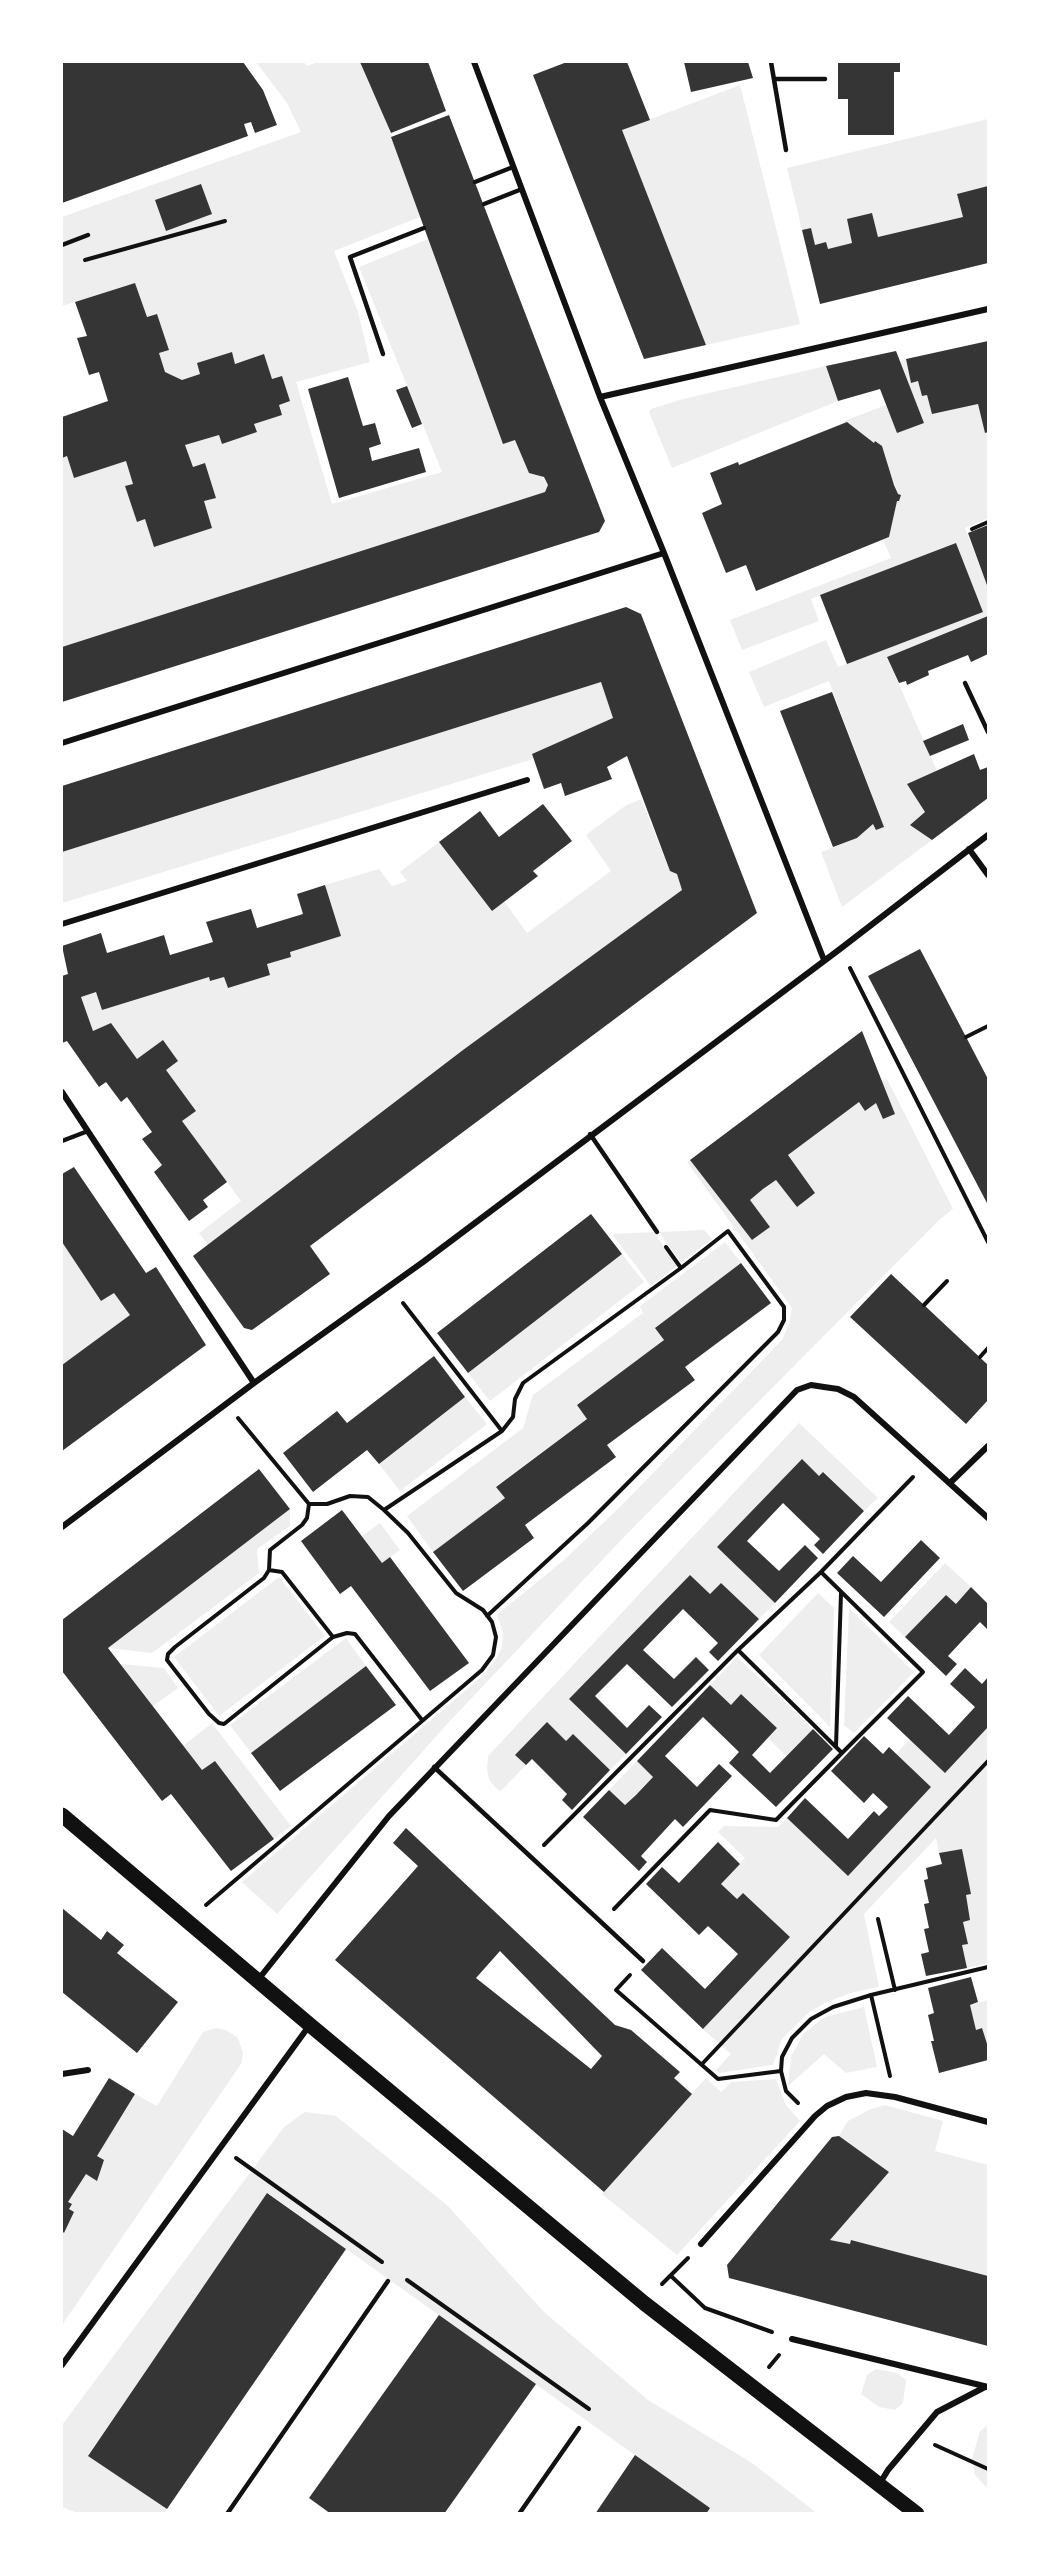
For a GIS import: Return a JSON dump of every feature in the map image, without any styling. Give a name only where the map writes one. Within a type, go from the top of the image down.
[{"type":"main road","points":[[62,1815],[257,1981],[644,2303],[917,2514]]},
{"type":"street","points":[[474,62],[600,397],[824,960]]},
{"type":"street","points":[[600,397],[988,309]]},
{"type":"street","points":[[62,743],[664,554]]},
{"type":"street","points":[[62,924],[527,780]]},
{"type":"street","points":[[62,1527],[840,949],[988,834]]},
{"type":"street","points":[[969,849],[988,875]]},
{"type":"street","points":[[62,1092],[254,1383]]},
{"type":"street","points":[[257,1981],[338,1878],[434,1767],[797,1390],[811,1385],[838,1389],[854,1397],[951,1482],[988,1518]]},
{"type":"street","points":[[951,1482],[988,1446]]},
{"type":"street","points":[[62,2365],[310,2025]]},
{"type":"street","points":[[62,2074],[88,2070]]},
{"type":"street","points":[[701,2244],[814,2116],[827,2106],[846,2097],[866,2093],[895,2097],[988,2122]]},
{"type":"street","points":[[792,2339],[987,2387]]},
{"type":"street","points":[[880,2484],[916,2435],[937,2412],[987,2387]]},
{"type":"lane","points":[[771,62],[786,150]]},
{"type":"lane","points":[[774,79],[825,79]]},
{"type":"lane","points":[[475,182],[513,166]]},
{"type":"lane","points":[[484,204],[522,189]]},
{"type":"lane","points":[[383,354],[350,257],[424,228]]},
{"type":"lane","points":[[62,245],[88,235]]},
{"type":"lane","points":[[965,683],[988,732]]},
{"type":"lane","points":[[62,1141],[88,1131]]},
{"type":"lane","points":[[590,1134],[657,1232]]},
{"type":"lane","points":[[434,1767],[643,1961]]},
{"type":"lane","points":[[227,2514],[388,2281]]},
{"type":"lane","points":[[519,2514],[579,2428]]},
{"type":"path","points":[[83,261],[225,221]]},
{"type":"path","points":[[972,529],[988,522]]},
{"type":"path","points":[[840,949],[988,1242]]},
{"type":"path","points":[[966,1037],[988,1026]]},
{"type":"path","points":[[384,1510],[502,1431],[513,1417],[515,1399],[523,1383],[728,1231],[784,1307],[782,1325],[588,1523],[487,1616]]},
{"type":"path","points":[[924,1305],[947,1281]]},
{"type":"path","points":[[389,1286],[502,1431]]},
{"type":"path","points":[[980,1357],[988,1348]]},
{"type":"path","points":[[226,1404],[309,1504],[307,1518],[302,1525],[270,1550],[269,1570],[264,1578],[168,1654],[167,1660],[219,1724],[229,1722],[333,1637],[347,1633],[355,1634],[422,1720]]},
{"type":"path","points":[[532,1857],[738,1650],[821,1572],[928,1462]]},
{"type":"path","points":[[187,1922],[488,1664],[493,1655],[496,1637],[487,1616],[479,1606],[456,1593],[408,1533],[384,1510],[368,1497],[350,1496],[327,1504],[309,1504]]},
{"type":"path","points":[[269,1570],[282,1572],[333,1637]]},
{"type":"path","points":[[601,1921],[710,1810],[776,1820],[923,1672],[821,1572]]},
{"type":"path","points":[[836,1746],[841,1592]]},
{"type":"path","points":[[738,1650],[842,1753]]},
{"type":"path","points":[[702,2064],[988,1761]]},
{"type":"path","points":[[878,1918],[894,1990]]},
{"type":"path","points":[[643,1961],[616,1990],[718,2079],[781,2071]]},
{"type":"path","points":[[814,2116],[786,2091],[781,2071],[785,2046],[811,2019],[833,2007],[871,1995],[988,1967]]},
{"type":"path","points":[[871,1995],[895,2097]]},
{"type":"path","points":[[221,2147],[385,2264]]},
{"type":"path","points":[[644,2303],[701,2244]]},
{"type":"path","points":[[671,2276],[705,2308],[792,2339],[753,2386]]},
{"type":"path","points":[[404,2278],[590,2408],[579,2428]]},
{"type":"path","points":[[916,2435],[988,2469]]},
{"type":"shaded area","points":[[256,62],[304,62],[307,66],[318,62],[360,62],[371,89],[374,88],[420,217],[334,251],[358,312],[370,362],[296,382],[332,504],[442,472],[359,267],[428,239],[503,443],[515,440],[548,485],[545,492],[62,647],[62,458],[67,456],[74,478],[126,461],[133,484],[126,486],[137,522],[145,519],[155,547],[212,528],[204,501],[216,497],[205,463],[193,467],[185,445],[219,435],[222,444],[257,432],[254,424],[282,415],[279,405],[290,401],[282,376],[272,379],[264,355],[235,364],[232,353],[200,374],[182,380],[165,372],[159,353],[169,350],[157,314],[147,317],[135,283],[62,306],[62,217],[301,132],[287,103]]},
{"type":"shaded area","points":[[740,85],[800,324],[706,345],[622,130]]},
{"type":"shaded area","points":[[988,119],[988,186],[957,194],[963,217],[878,237],[872,214],[859,216],[847,219],[852,243],[828,249],[815,245],[811,228],[802,230],[787,168]]},
{"type":"shaded area","points":[[906,359],[911,383],[918,381],[922,396],[927,395],[932,414],[978,404],[985,432],[988,432],[988,518],[965,528],[988,588],[988,616],[887,657],[937,771],[907,784],[925,812],[911,825],[932,840],[842,907],[821,852],[857,838],[873,824],[876,830],[884,827],[829,681],[764,707],[749,672],[826,640],[838,667],[983,612],[956,543],[811,599],[819,621],[742,650],[730,620],[891,558],[883,540],[889,537],[897,501],[901,495],[898,494],[884,455],[844,421],[886,405],[897,432],[924,423],[900,361]]},
{"type":"shaded area","points":[[826,366],[838,401],[672,468],[649,412],[651,409],[683,399]]},
{"type":"shaded area","points":[[601,682],[613,718],[532,754],[533,759],[62,903],[62,852]]},
{"type":"shaded area","points":[[641,799],[670,871],[677,874],[682,890],[463,1050],[208,1245],[199,1233],[241,1201],[182,1121],[196,1111],[166,1070],[137,1059],[111,1023],[93,1031],[81,997],[96,992],[102,1010],[209,977],[210,981],[224,977],[228,988],[270,975],[267,964],[291,957],[290,952],[325,885],[379,869],[392,886],[407,881],[400,872],[439,842],[504,901],[527,933],[611,871],[586,835],[625,806]]},
{"type":"shaded area","points":[[887,1079],[953,1209],[939,1220],[625,1536],[449,1722],[277,1914],[242,1882],[480,1678],[495,1661],[502,1647],[503,1632],[497,1615],[564,1560],[622,1505],[782,1340],[789,1324],[792,1308],[687,1162],[690,1160],[752,1240],[770,1227],[750,1200],[763,1189],[776,1180],[797,1207],[815,1193],[788,1155],[859,1102],[876,1103],[883,1119],[895,1114],[882,1081]]},
{"type":"shaded area","points":[[704,1230],[712,1239],[681,1263],[659,1232]]},
{"type":"shaded area","points":[[654,1232],[677,1266],[651,1286],[612,1234]]},
{"type":"shaded area","points":[[62,1242],[101,1301],[114,1293],[130,1315],[62,1365]]},
{"type":"shaded area","points":[[725,1242],[741,1263],[656,1327],[664,1340],[577,1405],[587,1419],[496,1486],[505,1498],[433,1552],[407,1516],[523,1428],[533,1395],[643,1313],[640,1306]]},
{"type":"shaded area","points":[[622,1254],[644,1282],[490,1401],[468,1373]]},
{"type":"shaded area","points":[[465,1397],[487,1424],[400,1491],[379,1464]]},
{"type":"shaded area","points":[[799,1423],[878,1498],[864,1511],[824,1472],[819,1476],[801,1460],[717,1547],[775,1603],[759,1619],[721,1583],[710,1594],[690,1575],[569,1699],[626,1754],[610,1770],[573,1735],[566,1741],[515,1755],[526,1765],[500,1792],[489,1780],[488,1756]]},
{"type":"shaded area","points":[[290,1509],[290,1526],[257,1549],[259,1573],[152,1653],[108,1648]]},
{"type":"shaded area","points":[[380,1523],[400,1550],[382,1563],[362,1536]]},
{"type":"shaded area","points":[[945,1563],[971,1587],[956,1604],[946,1595],[905,1637],[889,1622]]},
{"type":"shaded area","points":[[279,1577],[325,1636],[219,1716],[174,1657]]},
{"type":"shaded area","points":[[818,1593],[834,1608],[830,1727],[759,1655]]},
{"type":"shaded area","points":[[849,1608],[914,1672],[854,1733],[844,1725]]},
{"type":"shaded area","points":[[346,1638],[366,1666],[251,1753],[230,1725]]},
{"type":"shaded area","points":[[737,1657],[813,1729],[786,1756],[768,1738],[777,1728],[746,1698],[741,1694],[731,1705],[710,1685]]},
{"type":"shaded area","points":[[121,1664],[164,1668],[178,1688],[153,1706]]},
{"type":"shaded area","points":[[212,1723],[291,1826],[274,1839],[215,1761],[202,1770],[183,1746]]},
{"type":"shaded area","points":[[988,1727],[988,1963],[967,1968],[962,1945],[967,1944],[963,1922],[970,1920],[966,1895],[971,1894],[962,1849],[939,1853],[936,1838],[864,1914],[879,1987],[850,1993],[808,2013],[782,2039],[773,2065],[719,2073],[716,2070],[731,2054],[703,2029],[790,1937],[743,1893],[737,1899],[721,1884],[745,1858],[718,1832],[724,1826],[778,1827],[787,1818],[848,1876],[931,1787],[896,1754],[910,1739],[945,1772]]},
{"type":"shaded area","points":[[637,1761],[653,1777],[625,1805],[609,1790]]},
{"type":"shaded area","points":[[988,2000],[987,2048],[982,2028],[976,2030],[970,2005]]},
{"type":"shaded area","points":[[864,2007],[877,2067],[846,2073],[824,2054],[788,2086],[791,2056],[804,2033],[825,2017]]},
{"type":"shaded area","points":[[216,2028],[226,2030],[238,2038],[243,2053],[241,2064],[62,2325],[62,2231],[64,2233],[74,2213],[69,2209],[72,2204],[68,2202],[86,2174],[97,2180],[104,2161],[97,2156],[135,2094],[157,2106],[203,2032]]},
{"type":"shaded area","points":[[706,2078],[721,2092],[731,2082],[776,2079],[786,2105],[800,2121],[677,2255],[602,2194]]},
{"type":"shaded area","points":[[885,2105],[943,2121],[935,2151],[988,2165],[988,2276],[852,2240],[850,2244],[830,2240],[889,2172],[839,2136],[848,2121],[871,2109]]},
{"type":"shaded area","points":[[305,2112],[336,2116],[448,2206],[544,2312],[648,2400],[752,2463],[817,2513],[706,2513],[709,2508],[268,2193],[88,2455],[167,2509],[165,2513],[78,2513],[62,2507],[62,2425],[284,2127]]},
{"type":"shaded area","points":[[876,2369],[897,2373],[906,2380],[903,2403],[895,2410],[879,2407],[861,2394],[867,2375]]},
{"type":"shaded area","points":[[988,2425],[988,2489],[975,2475],[972,2459],[980,2431]]},
{"type":"building","points":[[62,62],[243,62],[263,90],[277,125],[255,133],[251,122],[244,124],[248,136],[62,203]]},
{"type":"building","points":[[360,62],[428,62],[446,111],[391,133]]},
{"type":"building","points":[[567,62],[627,62],[650,120],[622,130],[706,345],[644,359],[533,75]]},
{"type":"building","points":[[684,62],[748,62],[753,78],[691,92]]},
{"type":"building","points":[[838,62],[900,62],[900,72],[894,72],[894,135],[848,135],[848,99],[838,99]]},
{"type":"building","points":[[449,115],[605,521],[599,532],[62,702],[62,647],[545,492],[548,485],[544,477],[529,473],[515,440],[503,444],[391,137]]},
{"type":"building","points":[[201,184],[212,214],[166,231],[155,200]]},
{"type":"building","points":[[988,186],[988,263],[820,304],[802,230],[811,228],[815,245],[826,242],[828,249],[852,243],[847,219],[872,213],[878,237],[963,217],[957,194]]},
{"type":"building","points":[[135,283],[147,317],[157,314],[169,350],[159,353],[165,372],[182,380],[200,374],[197,363],[232,352],[235,364],[264,354],[272,379],[282,376],[290,401],[279,405],[282,415],[254,424],[257,432],[222,444],[219,435],[185,445],[193,467],[205,463],[216,498],[204,501],[212,528],[154,547],[145,519],[137,522],[125,486],[133,484],[126,461],[74,478],[67,456],[62,458],[62,417],[108,401],[99,372],[89,375],[77,338],[87,336],[75,302]]},
{"type":"building","points":[[988,341],[988,432],[985,433],[978,404],[932,414],[927,395],[922,396],[918,381],[911,383],[906,359]]},
{"type":"building","points":[[896,351],[924,423],[897,433],[880,389],[838,401],[826,366]]},
{"type":"building","points":[[348,377],[363,426],[375,423],[381,444],[369,448],[372,461],[419,448],[426,472],[339,498],[308,389]]},
{"type":"building","points":[[407,386],[422,424],[412,428],[396,390]]},
{"type":"building","points":[[847,422],[874,443],[875,441],[882,446],[894,485],[898,494],[901,495],[897,501],[889,537],[756,591],[746,565],[726,573],[702,513],[722,504],[710,473],[738,462],[739,465]]},
{"type":"building","points":[[988,525],[988,588],[968,533]]},
{"type":"building","points":[[956,543],[983,612],[847,664],[820,595]]},
{"type":"building","points":[[626,607],[641,614],[757,913],[310,1246],[330,1274],[252,1330],[244,1328],[193,1256],[463,1050],[682,890],[677,874],[670,871],[627,756],[607,767],[612,779],[565,796],[561,783],[544,789],[532,754],[613,718],[601,682],[62,852],[62,786]]},
{"type":"building","points":[[988,616],[988,654],[971,662],[968,655],[928,671],[929,675],[907,685],[906,681],[899,683],[887,657]]},
{"type":"building","points":[[832,692],[884,827],[876,830],[873,824],[857,838],[833,847],[780,711]]},
{"type":"building","points":[[963,724],[969,740],[930,756],[923,741]]},
{"type":"building","points":[[974,754],[980,770],[988,767],[988,798],[932,840],[910,825],[925,812],[907,784]]},
{"type":"building","points":[[543,804],[572,841],[533,871],[538,876],[492,911],[439,842],[480,811],[499,837]]},
{"type":"building","points":[[325,885],[341,936],[290,952],[291,957],[267,964],[270,975],[228,988],[224,977],[210,981],[209,977],[102,1010],[96,992],[81,997],[93,1031],[111,1023],[137,1059],[163,1040],[178,1061],[166,1070],[196,1111],[182,1121],[227,1182],[203,1200],[208,1207],[189,1221],[154,1172],[162,1165],[142,1139],[152,1132],[127,1097],[121,1102],[106,1082],[99,1087],[67,1041],[62,1043],[62,976],[68,974],[62,946],[101,933],[107,953],[164,935],[170,955],[213,942],[206,922],[251,909],[257,928],[303,914],[297,894]]},
{"type":"building","points":[[920,949],[988,1079],[988,1205],[868,976]]},
{"type":"building","points":[[862,1031],[895,1114],[883,1119],[876,1103],[865,1111],[859,1102],[788,1155],[815,1193],[797,1207],[776,1180],[763,1189],[750,1200],[770,1227],[752,1240],[690,1160]]},
{"type":"building","points":[[74,1167],[146,1273],[156,1267],[206,1345],[62,1451],[62,1365],[130,1315],[114,1293],[101,1301],[62,1242],[62,1174]]},
{"type":"building","points":[[591,1214],[622,1254],[468,1373],[437,1333]]},
{"type":"building","points":[[741,1263],[771,1303],[685,1367],[695,1380],[607,1445],[616,1457],[525,1525],[534,1538],[463,1591],[433,1552],[505,1498],[496,1487],[587,1419],[577,1405],[664,1340],[655,1328]]},
{"type":"building","points":[[891,1274],[988,1365],[988,1400],[966,1424],[850,1317]]},
{"type":"building","points":[[434,1356],[465,1397],[379,1464],[367,1450],[313,1492],[283,1453],[337,1411],[347,1423]]},
{"type":"building","points":[[802,1459],[819,1476],[823,1472],[864,1511],[823,1554],[814,1545],[820,1539],[783,1503],[747,1541],[779,1571],[805,1545],[818,1558],[775,1603],[717,1547]]},
{"type":"building","points":[[259,1469],[290,1509],[108,1648],[202,1770],[215,1761],[274,1839],[231,1871],[171,1794],[162,1801],[62,1671],[62,1620]]},
{"type":"building","points":[[342,1510],[382,1563],[390,1557],[469,1663],[430,1691],[351,1586],[340,1594],[301,1541]]},
{"type":"building","points":[[921,1540],[940,1558],[884,1617],[837,1573],[853,1556],[881,1582]]},
{"type":"building","points":[[690,1575],[710,1594],[721,1583],[759,1619],[718,1661],[709,1652],[718,1643],[683,1609],[643,1650],[674,1679],[696,1657],[709,1670],[672,1707],[627,1664],[595,1696],[627,1728],[649,1705],[662,1717],[626,1754],[569,1699]]},
{"type":"building","points":[[971,1587],[988,1604],[988,1630],[980,1622],[948,1656],[957,1664],[946,1676],[905,1637],[946,1595],[956,1604]]},
{"type":"building","points":[[366,1666],[396,1705],[280,1791],[251,1753]]},
{"type":"building","points":[[965,1668],[982,1684],[988,1677],[988,1727],[945,1773],[887,1718],[908,1696],[949,1735],[975,1707],[950,1684]]},
{"type":"building","points":[[710,1685],[731,1705],[741,1694],[777,1728],[752,1755],[770,1773],[813,1729],[833,1749],[776,1807],[729,1763],[739,1752],[703,1717],[665,1756],[697,1787],[719,1764],[732,1776],[683,1827],[675,1819],[641,1856],[647,1862],[639,1871],[583,1817],[609,1790],[625,1805],[636,1795],[653,1777],[637,1761]]},
{"type":"building","points":[[547,1722],[566,1741],[573,1734],[610,1770],[572,1810],[562,1800],[567,1794],[532,1759],[526,1765],[515,1755]]},
{"type":"building","points":[[864,1736],[883,1754],[889,1747],[931,1787],[848,1876],[787,1818],[805,1798],[848,1839],[874,1811],[879,1816],[888,1807],[873,1793],[864,1803],[831,1771]]},
{"type":"building","points":[[406,1828],[615,2025],[631,2030],[680,2072],[674,2078],[692,2094],[604,2192],[335,1960],[418,1866],[393,1843]],"holes":[[[500,1951],[602,2056],[591,2069],[476,1978]]]},
{"type":"building","points":[[718,1842],[740,1864],[721,1884],[737,1899],[743,1893],[790,1937],[703,2029],[641,1970],[662,1948],[705,1989],[738,1954],[708,1926],[699,1935],[646,1884],[662,1867],[679,1883]]},
{"type":"building","points":[[962,1849],[971,1894],[966,1895],[970,1920],[963,1922],[968,1944],[962,1945],[967,1968],[926,1976],[921,1954],[929,1952],[924,1929],[929,1928],[924,1904],[929,1903],[924,1880],[928,1879],[926,1868],[942,1864],[939,1853]]},
{"type":"building","points":[[62,1908],[101,1940],[107,1931],[124,1945],[117,1953],[178,2002],[137,2053],[62,1992]]},
{"type":"building","points":[[971,1977],[978,2002],[970,2005],[976,2030],[982,2028],[988,2047],[988,2060],[939,2073],[931,2041],[934,2041],[928,2015],[934,2013],[928,1988]]},
{"type":"building","points":[[109,2078],[135,2094],[97,2156],[104,2160],[97,2181],[86,2174],[68,2202],[72,2204],[69,2209],[74,2212],[64,2233],[62,2231],[62,2129],[73,2136]]},
{"type":"building","points":[[839,2136],[889,2172],[830,2240],[850,2244],[851,2240],[988,2276],[988,2346],[729,2278],[727,2265],[832,2137]]},
{"type":"building","points":[[267,2193],[346,2249],[167,2509],[88,2456]]},
{"type":"building","points":[[439,2315],[536,2384],[444,2514],[331,2514],[309,2498]]},
{"type":"building","points":[[635,2455],[710,2508],[706,2514],[595,2514]]}]
